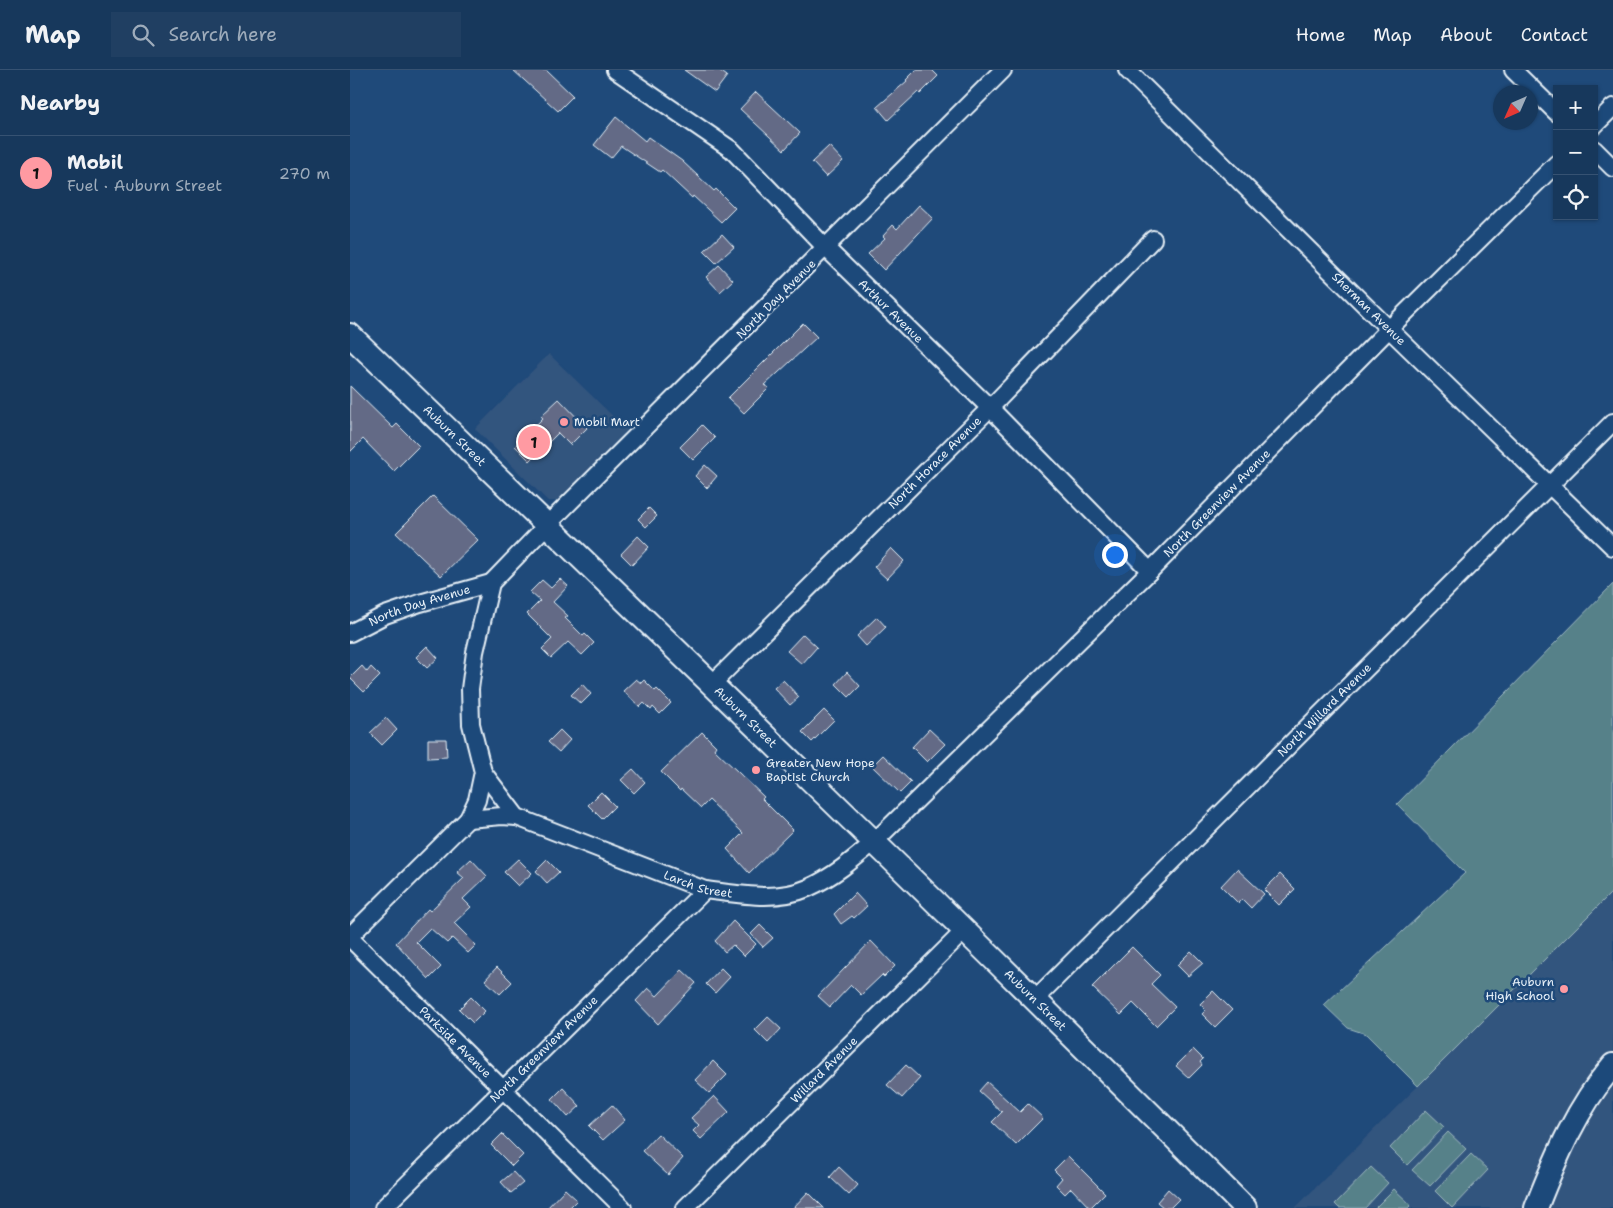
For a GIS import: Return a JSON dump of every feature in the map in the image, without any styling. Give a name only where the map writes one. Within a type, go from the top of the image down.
[{"type":"main road","name":"Auburn Street","points":[[350,335],[1035,999],[1244,1208]]},
{"type":"main road","points":[[1536,1208],[1552,1168],[1580,1111],[1613,1065]]},
{"type":"street","name":"Arthur Avenue","points":[[615,70],[732,150],[826,248],[990,408],[1150,571]]},
{"type":"street","name":"North Day Avenue","points":[[546,526],[1003,70]]},
{"type":"street","name":"Sherman Avenue","points":[[1127,70],[1613,547]]},
{"type":"street","points":[[1513,70],[1553,109]]},
{"type":"street","points":[[1598,122],[1613,107]]},
{"type":"street","points":[[1598,154],[1613,168]]},
{"type":"street","name":"North Greenview Avenue","points":[[874,842],[1150,571],[1389,329],[1553,167]]},
{"type":"street","name":"North Horace Avenue","points":[[712,684],[990,408],[1154,238]]},
{"type":"street","name":"North Willard Avenue","points":[[1035,999],[1613,422]]},
{"type":"street","points":[[517,817],[483,772],[471,724],[470,689],[475,652],[491,584],[546,526]]},
{"type":"street","name":"North Day Avenue","points":[[350,633],[385,615],[420,603],[491,584]]},
{"type":"street","points":[[350,937],[468,820],[477,800],[483,772]]},
{"type":"street","name":"Larch Street","points":[[468,820],[502,816],[517,817],[705,890],[765,896],[807,888],[834,874],[874,842]]},
{"type":"street","name":"North Greenview Avenue","points":[[383,1208],[705,890]]},
{"type":"street","name":"Willard Avenue","points":[[685,1208],[964,932]]},
{"type":"street","name":"Parkside Avenue","points":[[350,937],[624,1208]]},
{"type":"shaded area","points":[[549,354],[627,430],[557,501],[548,501],[475,429]]},
{"type":"shaded area","name":"Auburn High School","points":[[1613,891],[1613,1208],[1295,1208],[1418,1086]]},
{"type":"green space","points":[[1613,584],[1613,891],[1418,1086],[1366,1034],[1348,1028],[1324,1005],[1465,873],[1397,804]]},
{"type":"green space","points":[[1426,1110],[1444,1127],[1407,1165],[1390,1148]]},
{"type":"green space","points":[[1448,1132],[1466,1149],[1430,1186],[1412,1170]]},
{"type":"green space","points":[[1471,1154],[1488,1170],[1452,1208],[1435,1191]]},
{"type":"green space","points":[[1371,1167],[1388,1183],[1365,1208],[1339,1208],[1335,1204]]},
{"type":"green space","points":[[1394,1189],[1411,1205],[1408,1208],[1375,1208]]},
{"type":"building","points":[[513,70],[546,70],[573,96],[558,111]]},
{"type":"building","points":[[684,70],[719,70],[727,76],[715,92]]},
{"type":"building","points":[[916,70],[932,70],[938,76],[920,94],[918,92],[888,120],[877,107],[907,81]]},
{"type":"building","points":[[756,92],[800,133],[784,150],[740,109]]},
{"type":"building","points":[[616,117],[645,141],[648,137],[682,161],[714,191],[716,189],[735,208],[721,222],[662,170],[660,172],[621,146],[611,158],[594,145]]},
{"type":"building","points":[[829,146],[843,161],[826,177],[812,162]]},
{"type":"building","points":[[919,205],[933,218],[884,270],[868,254],[885,238],[883,236],[893,225],[897,229]]},
{"type":"building","points":[[722,234],[734,247],[716,263],[704,251]]},
{"type":"building","points":[[719,265],[733,280],[720,292],[706,277]]},
{"type":"building","points":[[803,323],[817,337],[765,385],[769,388],[744,413],[728,398]]},
{"type":"building","points":[[350,386],[393,428],[397,424],[419,446],[394,471],[363,439],[350,452]]},
{"type":"building","points":[[559,399],[587,428],[570,445],[558,433],[530,461],[515,446],[543,418],[541,416]]},
{"type":"building","points":[[702,425],[715,438],[693,460],[680,447]]},
{"type":"building","points":[[705,465],[717,476],[707,488],[695,476]]},
{"type":"building","points":[[433,496],[478,540],[441,576],[396,533]]},
{"type":"building","points":[[649,508],[657,516],[646,527],[638,519]]},
{"type":"building","points":[[638,536],[649,547],[632,565],[621,554]]},
{"type":"building","points":[[891,548],[904,561],[887,579],[874,567]]},
{"type":"building","points":[[560,579],[568,586],[553,602],[568,616],[565,618],[583,636],[585,634],[594,643],[582,655],[568,642],[551,658],[542,649],[552,639],[527,614],[540,601],[530,592],[542,580],[551,588]]},
{"type":"building","points":[[877,617],[886,627],[866,646],[857,636]]},
{"type":"building","points":[[803,634],[817,647],[802,664],[787,651]]},
{"type":"building","points":[[427,646],[438,658],[427,668],[416,657]]},
{"type":"building","points":[[362,666],[367,672],[371,667],[380,676],[364,692],[350,678]]},
{"type":"building","points":[[847,672],[860,686],[849,697],[836,684]]},
{"type":"building","points":[[636,679],[641,683],[644,680],[655,691],[657,689],[671,703],[660,714],[653,707],[651,710],[644,703],[640,707],[623,691]]},
{"type":"building","points":[[783,680],[799,697],[790,705],[774,688]]},
{"type":"building","points":[[582,684],[591,694],[581,704],[571,695]]},
{"type":"building","points":[[824,710],[834,720],[812,742],[802,732]]},
{"type":"building","points":[[386,718],[397,730],[382,745],[370,733]]},
{"type":"building","points":[[929,729],[945,744],[927,762],[912,747]]},
{"type":"building","points":[[560,730],[570,740],[559,752],[548,742]]},
{"type":"building","points":[[702,732],[716,746],[714,749],[764,797],[762,799],[793,830],[749,873],[727,849],[743,833],[709,800],[701,808],[661,772]]},
{"type":"building","points":[[428,739],[446,739],[447,757],[428,758]]},
{"type":"building","points":[[883,755],[911,782],[900,793],[872,766]]},
{"type":"building","points":[[633,769],[645,782],[634,793],[621,780]]},
{"type":"building","points":[[601,792],[615,806],[602,819],[588,805]]},
{"type":"building","points":[[471,859],[487,876],[463,899],[471,907],[454,923],[476,945],[468,953],[452,938],[447,943],[430,928],[416,942],[441,967],[429,979],[396,943],[428,909],[430,911],[464,878],[457,872]]},
{"type":"building","points":[[518,859],[532,873],[518,886],[504,872]]},
{"type":"building","points":[[547,860],[559,872],[547,883],[536,871]]},
{"type":"building","points":[[1237,869],[1264,894],[1251,908],[1242,899],[1238,903],[1221,886]]},
{"type":"building","points":[[1280,874],[1295,889],[1279,905],[1264,890]]},
{"type":"building","points":[[855,893],[867,906],[854,918],[852,916],[841,924],[834,914]]},
{"type":"building","points":[[733,921],[756,944],[744,956],[733,945],[725,952],[715,941]]},
{"type":"building","points":[[760,925],[773,938],[763,947],[751,934]]},
{"type":"building","points":[[871,941],[895,966],[884,977],[882,975],[861,995],[851,985],[830,1007],[818,996]]},
{"type":"building","points":[[1132,947],[1160,975],[1151,984],[1175,1007],[1156,1026],[1133,1003],[1121,1015],[1092,987]]},
{"type":"building","points":[[1191,951],[1203,963],[1188,976],[1177,965]]},
{"type":"building","points":[[497,967],[512,982],[500,994],[485,980]]},
{"type":"building","points":[[721,968],[730,977],[715,993],[706,984]]},
{"type":"building","points":[[682,970],[696,983],[658,1024],[636,1001],[648,988],[657,996]]},
{"type":"building","points":[[1213,991],[1232,1010],[1215,1027],[1202,1014],[1206,1010],[1200,1004]]},
{"type":"building","points":[[471,997],[485,1011],[473,1023],[459,1009]]},
{"type":"building","points":[[768,1017],[781,1029],[768,1043],[755,1030]]},
{"type":"building","points":[[1193,1049],[1203,1059],[1200,1062],[1202,1065],[1189,1078],[1176,1066]]},
{"type":"building","points":[[713,1061],[727,1075],[709,1093],[695,1080]]},
{"type":"building","points":[[906,1065],[920,1078],[902,1098],[887,1085]]},
{"type":"building","points":[[987,1082],[1020,1112],[1028,1104],[1043,1118],[1016,1145],[992,1122],[1002,1112],[979,1091]]},
{"type":"building","points":[[563,1088],[580,1106],[568,1117],[552,1099]]},
{"type":"building","points":[[714,1096],[729,1112],[701,1139],[693,1131],[699,1125],[691,1118]]},
{"type":"building","points":[[612,1105],[625,1120],[603,1140],[589,1126]]},
{"type":"building","points":[[502,1134],[523,1155],[512,1166],[491,1145]]},
{"type":"building","points":[[658,1134],[683,1158],[668,1175],[642,1151]]},
{"type":"building","points":[[1068,1156],[1105,1193],[1090,1208],[1071,1188],[1065,1194],[1056,1185],[1062,1178],[1054,1170]]},
{"type":"building","points":[[839,1167],[858,1185],[849,1195],[830,1177]]},
{"type":"building","points":[[513,1172],[523,1183],[511,1193],[501,1182]]},
{"type":"building","points":[[565,1189],[577,1200],[569,1208],[547,1208]]},
{"type":"building","points":[[1168,1189],[1179,1199],[1170,1208],[1164,1208],[1157,1202]]},
{"type":"building","points":[[808,1192],[824,1208],[793,1208]]},
{"type":"place","name":"Mobil Mart","points":[[564,422]]},
{"type":"place","name":"Mobil","points":[[534,442]]},
{"type":"place","name":"Greater New Hope Baptist Church","points":[[756,770]]},
{"type":"place","name":"Auburn High School","points":[[1564,989]]}]
